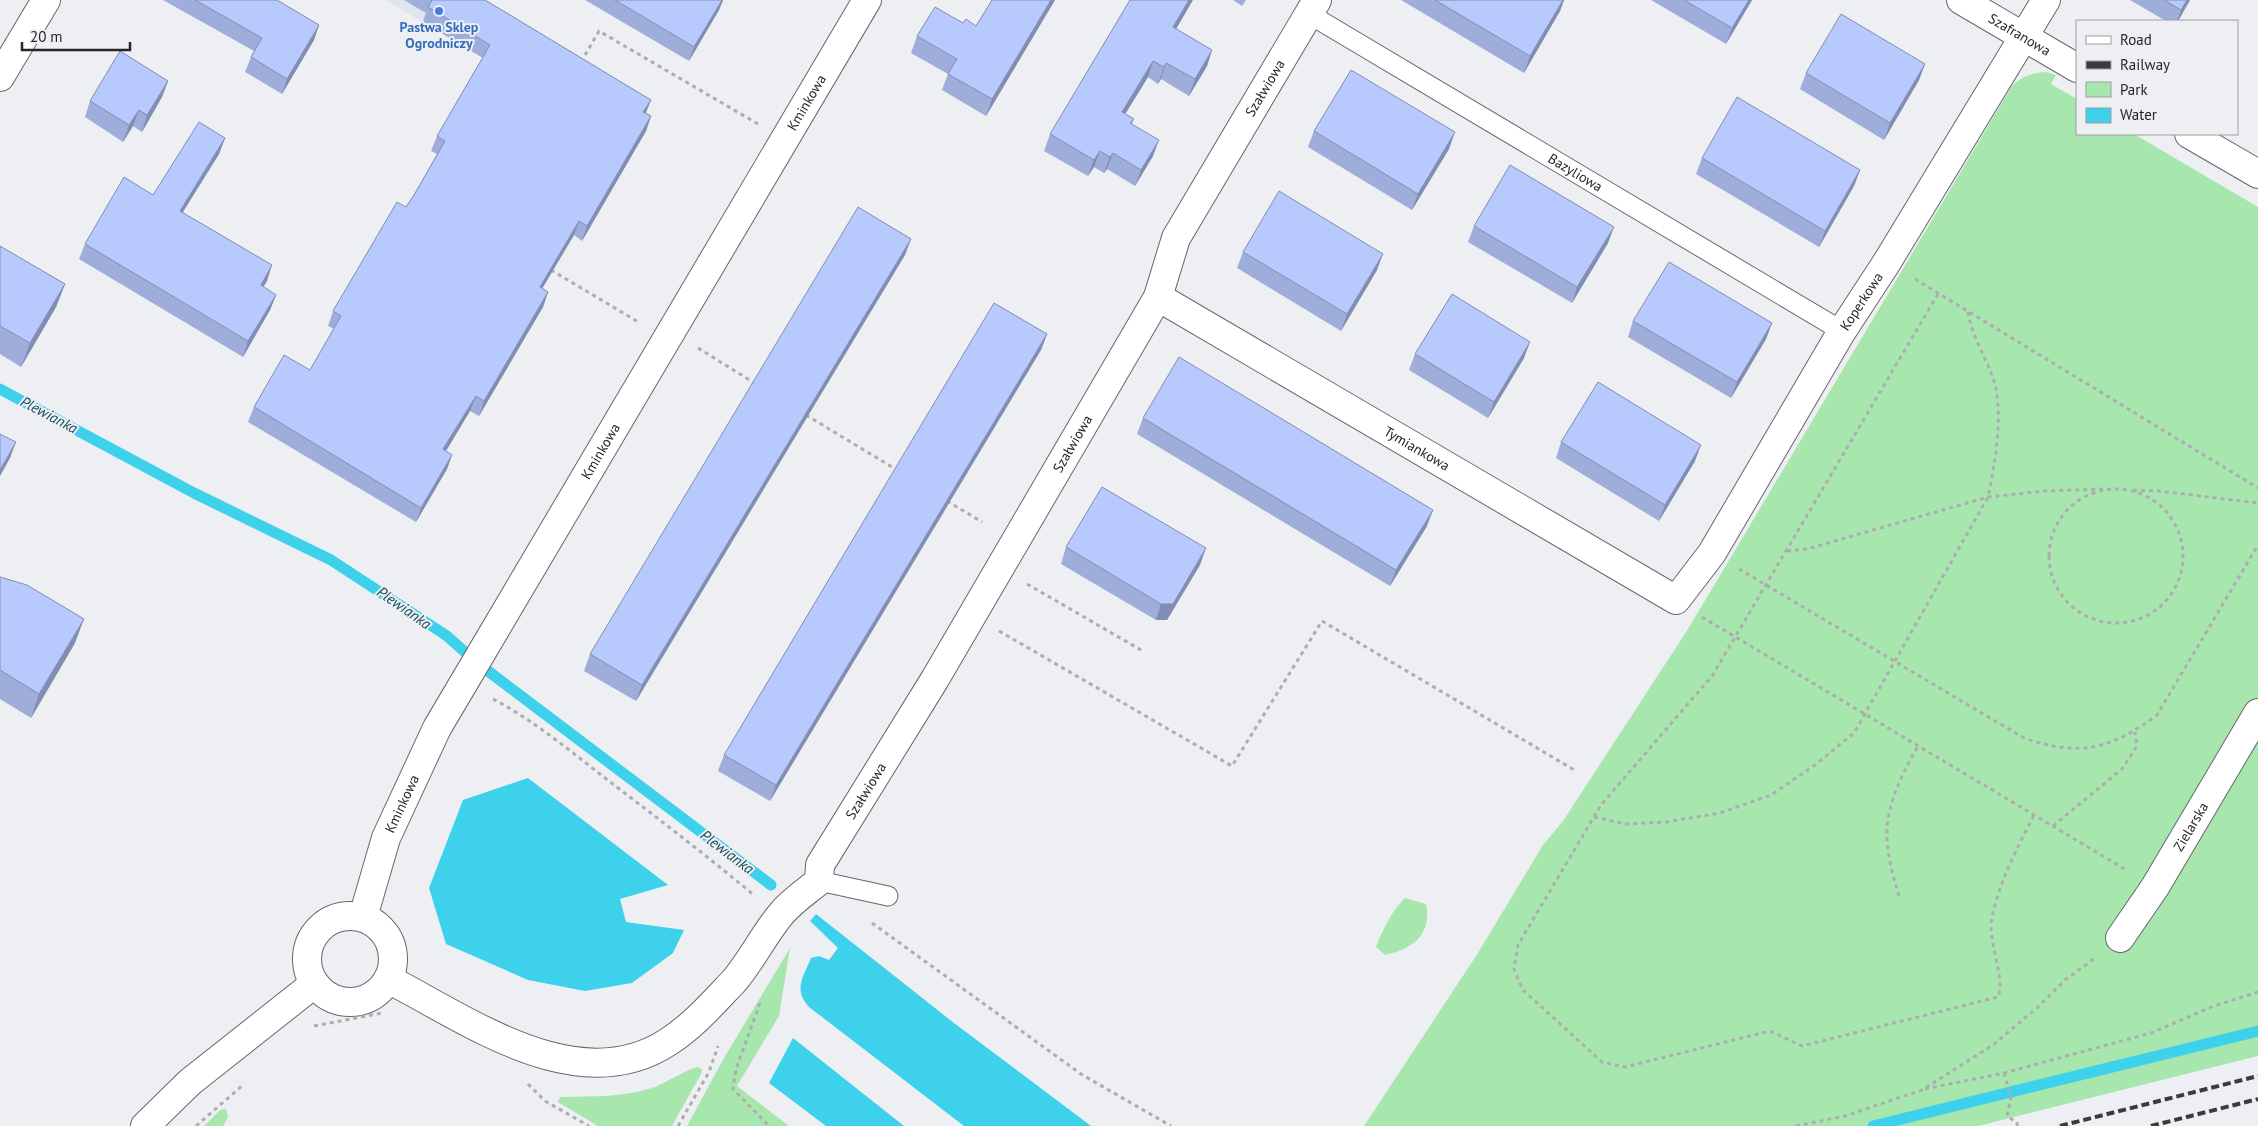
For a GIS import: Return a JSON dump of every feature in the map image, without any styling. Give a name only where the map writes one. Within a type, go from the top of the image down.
[{"type":"street","points":[[0,77],[46,0]]},
{"type":"street","name":"Kminkowa","points":[[363,917],[386,838],[438,728],[666,338],[867,0]]},
{"type":"street","name":"Szafranowa","points":[[1962,0],[2076,67]]},
{"type":"street","name":"Koperkowa","points":[[1676,600],[1712,553],[1842,331],[1887,262],[2046,0]]},
{"type":"street","name":"Szałwiowa","points":[[819,881],[820,865],[1000,568],[1158,297],[1176,238],[1313,7]]},
{"type":"street","points":[[2191,135],[2258,174]]},
{"type":"street","name":"Tymiankowa","points":[[1158,297],[1676,600]]},
{"type":"street","name":"Zielarska","points":[[2120,938],[2155,887],[2258,713]]},
{"type":"street","points":[[388,979],[513,1045],[553,1059],[609,1063],[637,1057],[666,1044],[691,1026],[736,978],[782,912],[819,881]]},
{"type":"street","points":[[339,917],[363,917],[376,924],[387,936],[390,943],[393,965],[388,979],[379,990],[367,999],[352,1002],[338,1000],[325,994],[314,984],[306,961],[307,950],[319,929],[339,917]]},
{"type":"street","points":[[144,1126],[190,1082],[314,984]]},
{"type":"lane","name":"Bazyliowa","points":[[1313,7],[1842,331]]},
{"type":"lane","points":[[819,881],[888,896]]},
{"type":"path","points":[[579,66],[599,32],[784,139]]},
{"type":"path","points":[[1887,262],[2258,488]]},
{"type":"path","points":[[549,269],[666,338]]},
{"type":"path","points":[[1938,294],[1767,586],[1712,676],[1601,805],[1594,816],[1518,945],[1514,969],[1523,990],[1602,1062],[1626,1067],[1770,1031],[1802,1046],[1998,997],[2002,988],[1996,961],[1991,919],[2008,869],[2034,815]]},
{"type":"path","points":[[1594,816],[1626,824],[1666,822],[1720,813],[1771,795],[1815,765],[1854,733],[1988,497],[1995,463],[1996,388],[1970,324],[1968,312]]},
{"type":"path","points":[[697,348],[764,389]]},
{"type":"path","points":[[806,414],[898,471]]},
{"type":"path","points":[[1787,552],[1807,549],[1988,497],[2045,491],[2113,489],[2159,491],[2258,503]]},
{"type":"path","points":[[2113,489],[2090,494],[2071,506],[2056,524],[2049,546],[2050,569],[2058,591],[2073,608],[2093,620],[2116,624],[2139,620],[2159,608],[2174,591],[2182,570],[2183,546],[2176,524],[2161,506],[2142,494],[2128,490]]},
{"type":"path","points":[[940,496],[982,522]]},
{"type":"path","points":[[1712,553],[2024,738],[2048,746],[2085,750],[2113,742],[2134,732],[2157,715],[2258,545]]},
{"type":"path","points":[[1000,568],[1141,650]]},
{"type":"path","points":[[1676,600],[1735,638],[2155,887]]},
{"type":"path","points":[[972,615],[1232,766],[1322,621],[1576,772]]},
{"type":"path","points":[[487,695],[512,709],[534,725],[708,857],[762,902],[782,912]]},
{"type":"path","points":[[2054,826],[2122,768],[2137,746],[2134,732]]},
{"type":"path","points":[[1899,896],[1890,863],[1888,821],[1900,780],[1918,746]]},
{"type":"path","points":[[871,923],[943,973],[1073,1069],[1171,1126]]},
{"type":"path","points":[[1922,1090],[1993,1044],[2038,1007],[2065,980],[2120,938]]},
{"type":"path","points":[[1796,1126],[1845,1116],[1922,1090],[2004,1073],[2151,1033],[2214,1006],[2258,992]]},
{"type":"path","points":[[761,1001],[736,1069],[733,1089],[769,1126]]},
{"type":"path","points":[[678,1126],[709,1072],[720,1040]]},
{"type":"path","points":[[2004,1073],[2010,1098],[2007,1116],[2017,1122],[2017,1126]]},
{"type":"path","points":[[524,1080],[545,1101],[589,1126]]},
{"type":"shaded area","name":"Pastwa Sklep Ogrodniczy","points":[[386,0],[480,0],[455,42]]},
{"type":"green space","points":[[2046,72],[2056,75],[2051,84],[2076,98],[2076,135],[2136,135],[2258,207],[2258,1056],[1978,1126],[1364,1126],[1476,956],[1543,845],[1563,821],[1688,629],[2012,86],[2027,76]]},
{"type":"green space","points":[[1405,898],[1426,904],[1426,924],[1423,932],[1412,944],[1404,949],[1385,955],[1376,947],[1388,921]]},
{"type":"green space","points":[[790,948],[779,1016],[737,1086],[789,1126],[687,1126],[724,1058]]},
{"type":"green space","points":[[697,1067],[702,1069],[701,1074],[672,1126],[598,1126],[558,1102],[560,1097],[608,1096],[643,1091]]},
{"type":"green space","points":[[226,1109],[228,1117],[223,1126],[204,1126],[220,1110]]},
{"type":"water","points":[[528,778],[668,885],[620,899],[626,922],[684,930],[673,953],[632,983],[585,991],[528,980],[446,944],[429,888],[463,800]]},
{"type":"water","points":[[816,914],[954,1023],[1091,1126],[964,1126],[809,1007],[801,995],[800,989],[811,958],[819,956],[829,960],[838,948],[810,921]]},
{"type":"water","points":[[793,1038],[904,1126],[826,1126],[769,1083]]},
{"type":"building","points":[[195,0],[277,0],[319,25],[287,79],[251,57],[262,38]]},
{"type":"building","points":[[432,0],[485,0],[651,100],[643,112],[651,116],[587,226],[579,221],[540,287],[548,292],[484,401],[476,396],[443,449],[452,455],[421,508],[254,407],[284,355],[310,370],[341,316],[333,311],[397,202],[406,207],[414,195],[445,141],[437,136],[490,45],[428,7]]},
{"type":"building","points":[[615,0],[722,0],[694,47]]},
{"type":"building","points":[[992,0],[1051,0],[992,99],[948,74],[957,59],[917,36],[935,7],[963,23],[966,19],[976,26]]},
{"type":"building","points":[[1130,0],[1189,0],[1173,27],[1212,50],[1195,79],[1166,63],[1164,67],[1153,61],[1122,112],[1134,119],[1130,123],[1159,140],[1141,170],[1113,153],[1110,157],[1100,151],[1094,160],[1050,134]]},
{"type":"building","points":[[1435,0],[1563,0],[1530,56]]},
{"type":"building","points":[[1684,0],[1749,0],[1732,28]]},
{"type":"building","points":[[2164,0],[2187,0],[2181,10]]},
{"type":"building","points":[[1841,14],[1925,64],[1890,123],[1806,73]]},
{"type":"building","points":[[120,51],[168,81],[147,115],[139,110],[129,125],[90,101]]},
{"type":"building","points":[[1351,70],[1455,132],[1418,194],[1314,131]]},
{"type":"building","points":[[1737,97],[1860,170],[1825,231],[1702,158]]},
{"type":"building","points":[[199,122],[225,138],[180,211],[272,265],[261,285],[276,295],[248,341],[85,244],[124,177],[153,195]]},
{"type":"building","points":[[1510,165],[1614,227],[1577,287],[1474,226]]},
{"type":"building","points":[[1279,191],[1383,254],[1347,314],[1243,252]]},
{"type":"building","points":[[858,207],[911,239],[642,685],[590,654]]},
{"type":"building","points":[[0,246],[65,284],[30,343],[0,326]]},
{"type":"building","points":[[1669,262],[1772,323],[1737,382],[1633,321]]},
{"type":"building","points":[[1452,294],[1530,342],[1494,402],[1415,354]]},
{"type":"building","points":[[994,303],[1047,334],[776,785],[724,755]]},
{"type":"building","points":[[1179,357],[1433,510],[1396,570],[1143,418]]},
{"type":"building","points":[[1598,382],[1701,445],[1665,505],[1561,442]]},
{"type":"building","points":[[0,434],[16,442],[0,470]]},
{"type":"building","points":[[1102,487],[1206,548],[1173,604],[1161,604],[1066,547]]},
{"type":"building","points":[[0,577],[27,585],[84,619],[39,694],[0,670]]},
{"type":"waterway","name":"Plewianka","points":[[0,389],[194,493],[331,560],[447,636],[476,662],[771,885]]},
{"type":"waterway","points":[[1873,1126],[2258,1031]]},
{"type":"railway","points":[[2060,1126],[2258,1076]]},
{"type":"railway","points":[[2151,1126],[2258,1099]]},
{"type":"place","name":"Pastwa Sklep Ogrodniczy","points":[[439,11]]}]
